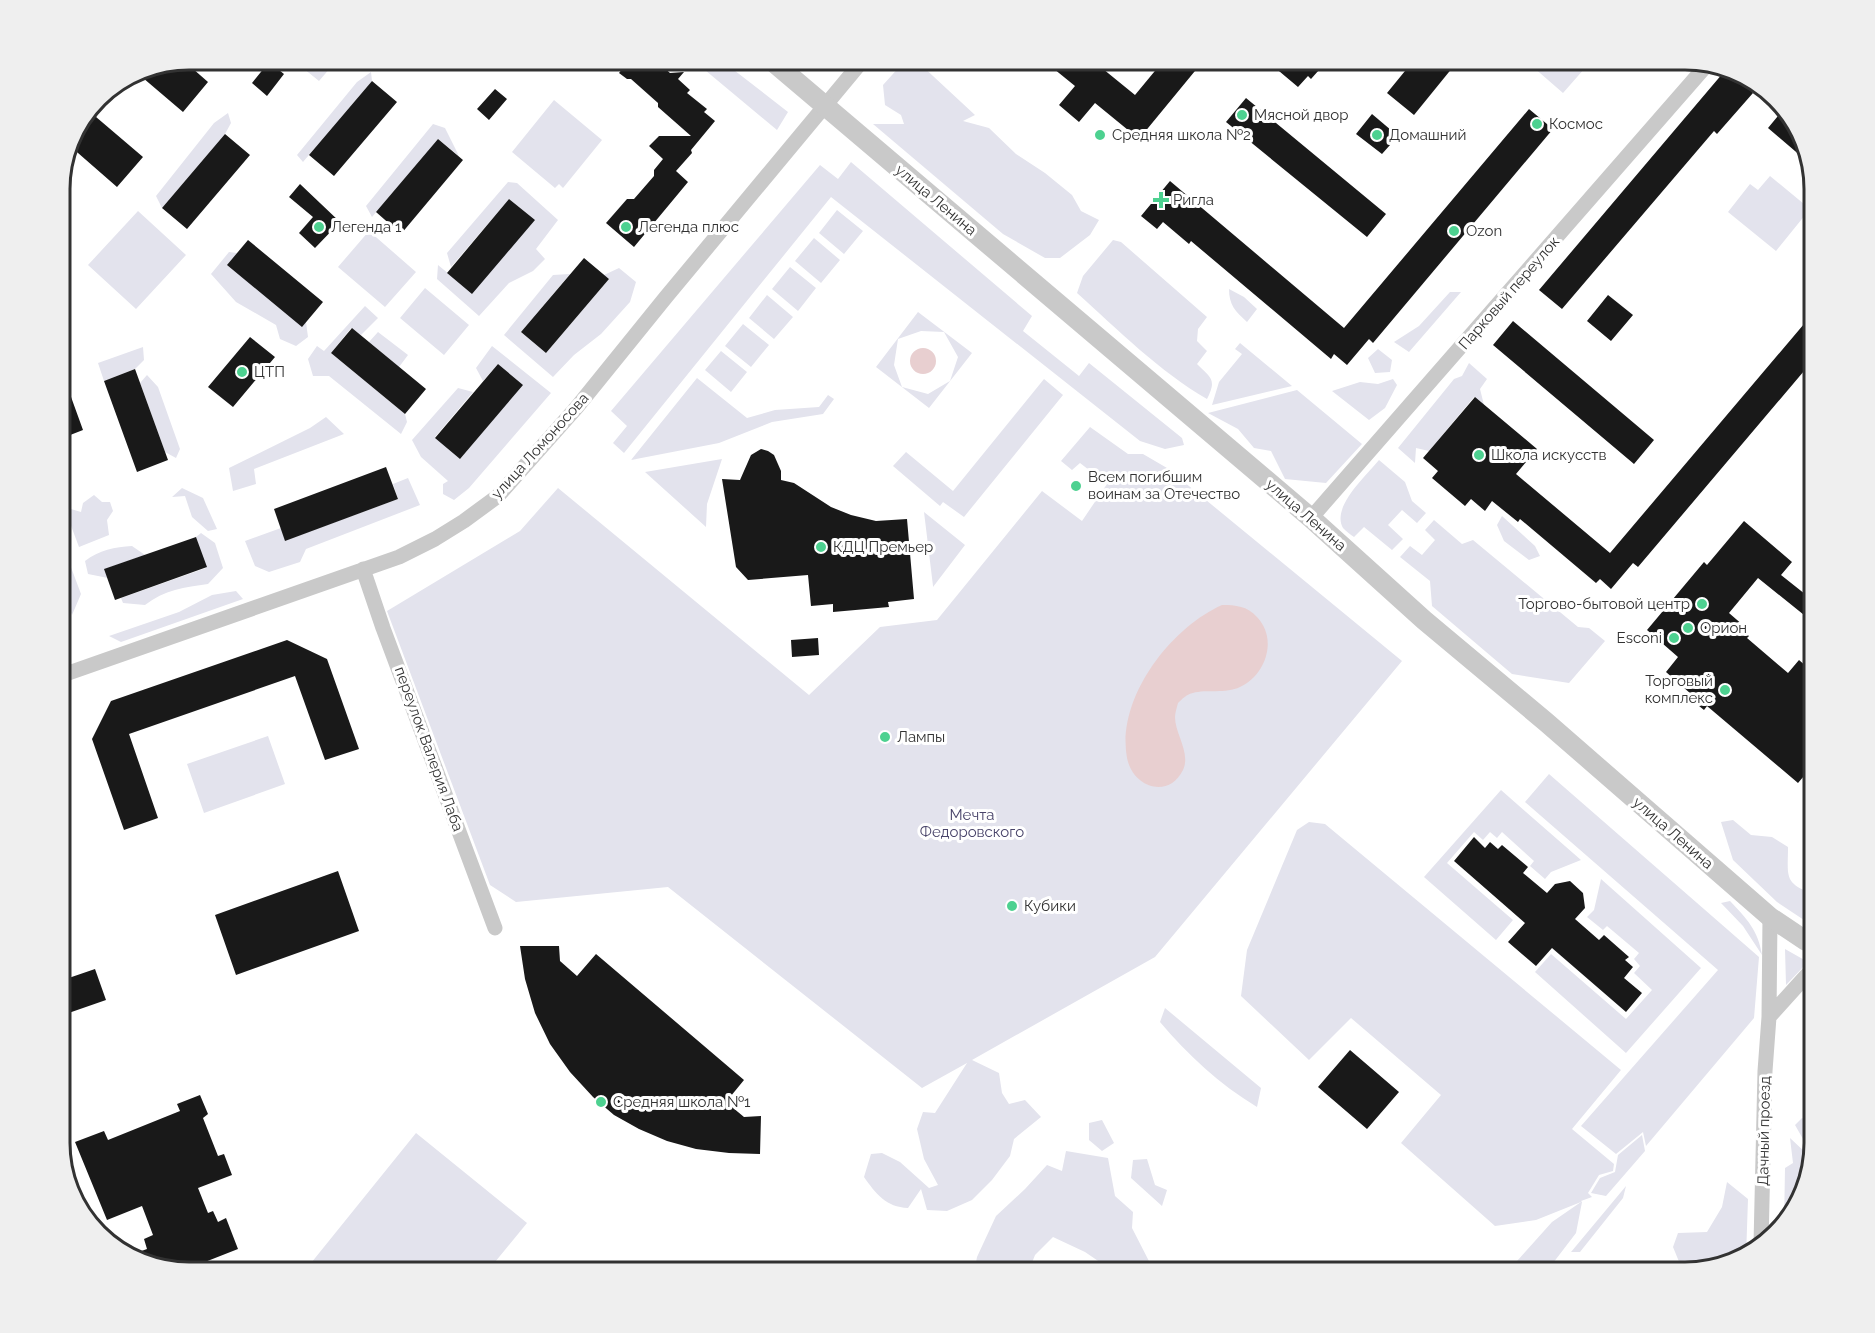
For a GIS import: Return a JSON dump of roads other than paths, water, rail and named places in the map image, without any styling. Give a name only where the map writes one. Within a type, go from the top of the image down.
[{"type":"street","name":"улица Ленина","points":[[783,70],[1311,518],[1424,620],[1546,722],[1770,917],[1804,940]]},
{"type":"street","name":"улица Ломоносова","points":[[71,672],[399,557],[435,539],[498,496],[577,406],[855,70]]},
{"type":"street","name":"Парковый переулок","points":[[1311,518],[1701,72]]},
{"type":"street","name":"переулок Валерия Лаба","points":[[363,569],[495,927]]},
{"type":"street","name":"Дачный проезд","points":[[1761,1235],[1770,917]]},
{"type":"street","points":[[1769,1017],[1804,978]]},
{"type":"place","name":"Мясной двор","points":[[1242,115]]},
{"type":"place","name":"Космос","points":[[1537,124]]},
{"type":"place","name":"Средняя школа №2","points":[[1100,135]]},
{"type":"place","name":"Домашний","points":[[1377,135]]},
{"type":"place","name":"Ригла","points":[[1161,200]]},
{"type":"place","name":"Легенда 1","points":[[319,227]]},
{"type":"place","name":"Легенда плюс","points":[[626,227]]},
{"type":"place","name":"Ozon","points":[[1454,231]]},
{"type":"place","name":"ЦТП","points":[[242,372]]},
{"type":"place","name":"Школа искусств","points":[[1479,455]]},
{"type":"place","name":"Всем погибшим воинам за Отечество","points":[[1076,486]]},
{"type":"place","name":"КДЦ Премьер","points":[[821,547]]},
{"type":"place","name":"Торгово-бытовой центр","points":[[1702,604]]},
{"type":"place","name":"Орион","points":[[1688,628]]},
{"type":"place","name":"Esconi","points":[[1674,638]]},
{"type":"place","name":"Торговый комплекс","points":[[1725,690]]},
{"type":"place","name":"Лампы","points":[[885,737]]},
{"type":"place","name":"Кубики","points":[[1012,906]]},
{"type":"place","name":"Средняя школа №1","points":[[601,1102]]},
{"type":"park label","name":"Мечта Федоровского","points":[[972,824]]}]
